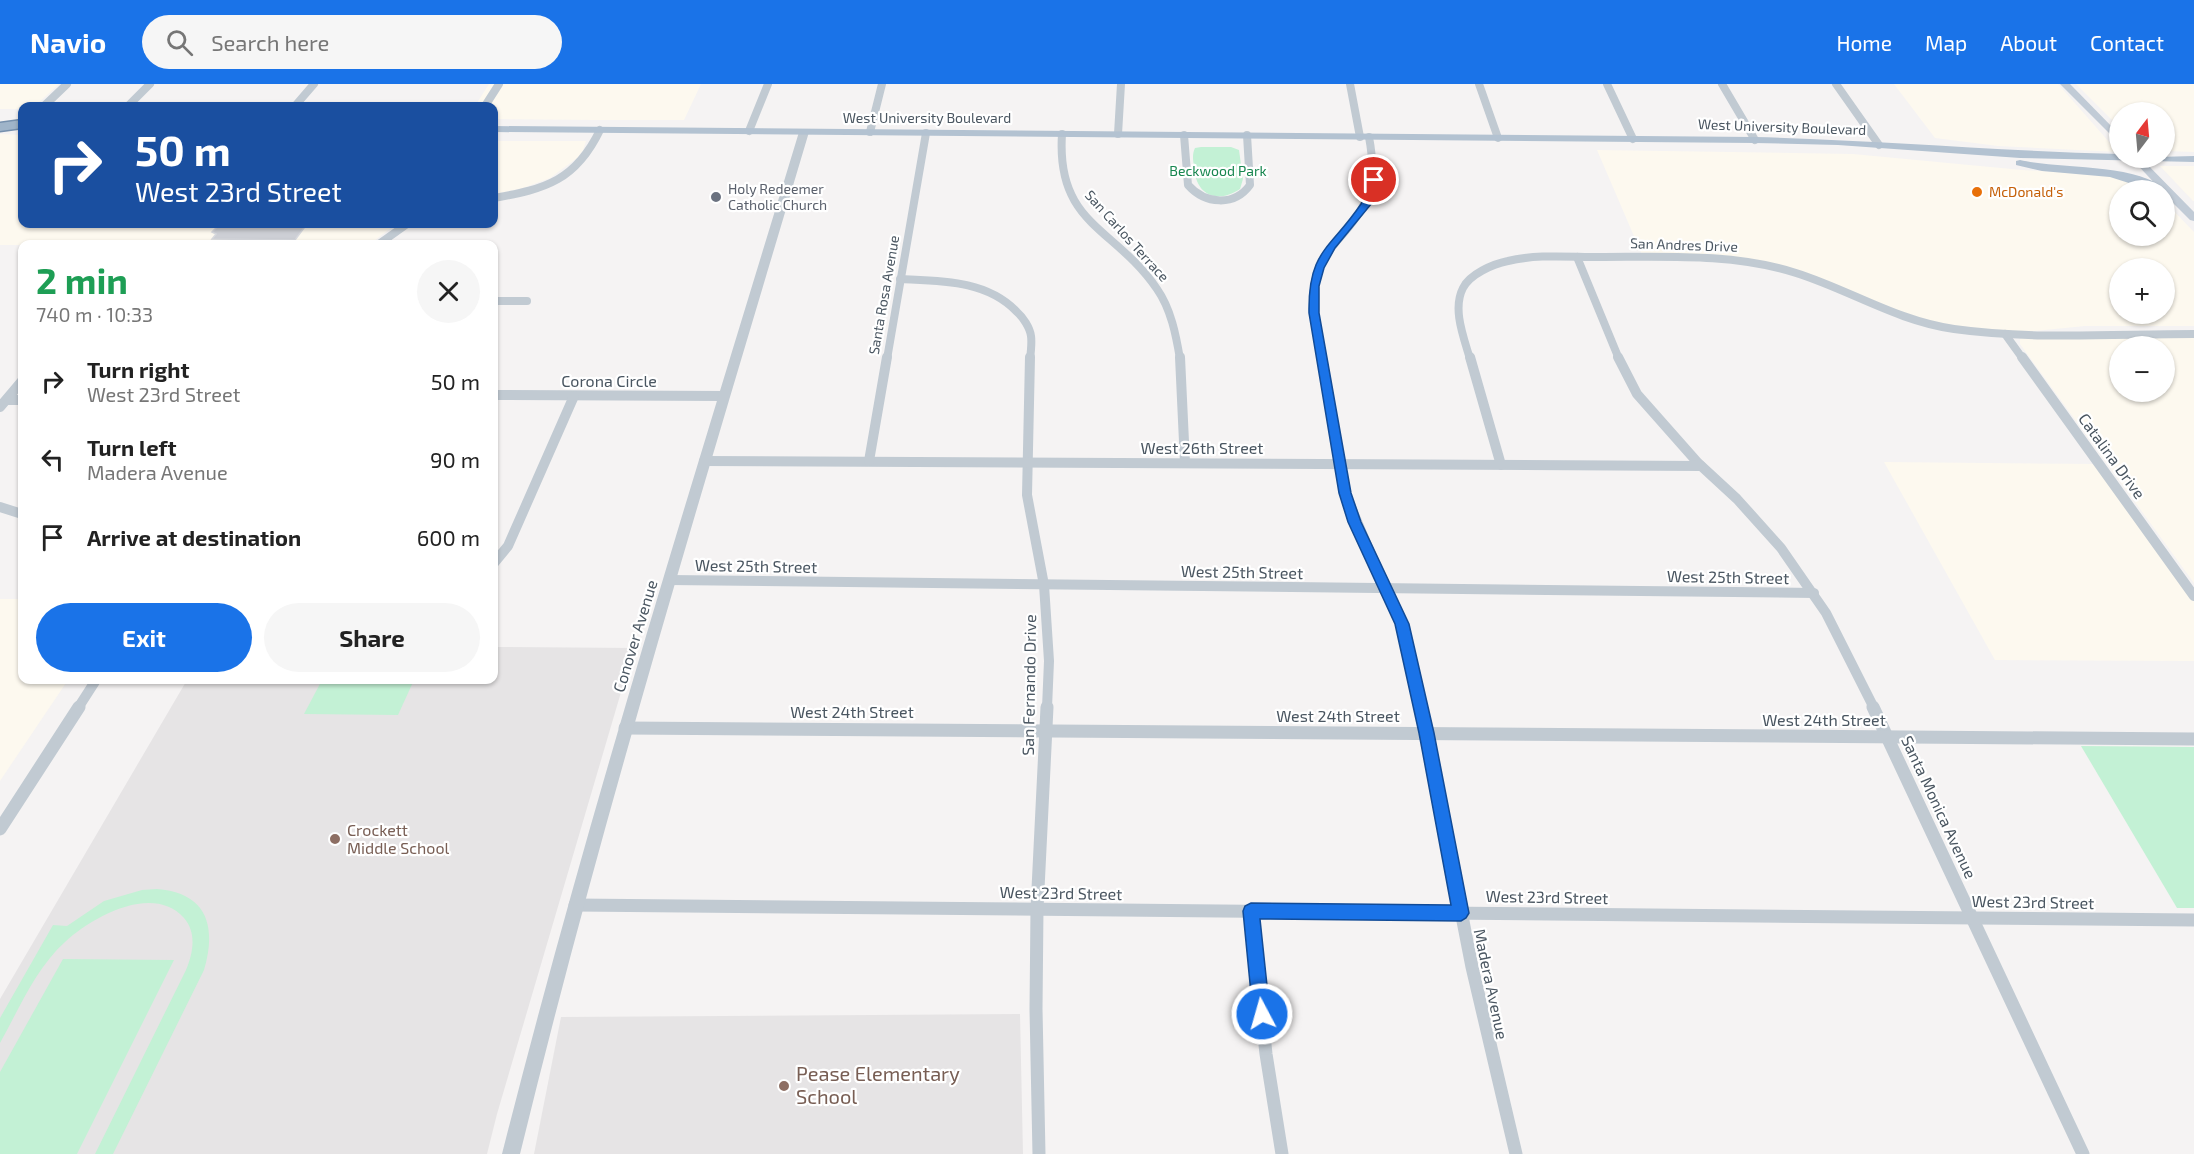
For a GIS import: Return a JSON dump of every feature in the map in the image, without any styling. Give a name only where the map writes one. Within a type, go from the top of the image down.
[{"type":"highway","points":[[0,125],[18,124]]},
{"type":"main road","points":[[2065,84],[2109,130]]},
{"type":"main road","name":"West University Boulevard","points":[[498,129],[1755,140],[2109,157]]},
{"type":"main road","points":[[1988,153],[2033,167],[2108,173],[2133,180]]},
{"type":"main road","name":"West University Boulevard","points":[[2175,159],[2194,159]]},
{"type":"main road","points":[[2145,168],[2155,180]]},
{"type":"main road","points":[[2175,201],[2194,218]]},
{"type":"street","points":[[48,102],[67,84]]},
{"type":"street","points":[[132,102],[150,84]]},
{"type":"street","points":[[298,102],[314,84]]},
{"type":"street","points":[[488,102],[499,84]]},
{"type":"street","points":[[749,131],[768,84]]},
{"type":"street","points":[[870,132],[882,84]]},
{"type":"street","points":[[1118,135],[1120,84]]},
{"type":"street","name":"Madera Avenue","points":[[1350,84],[1374,173],[1370,195],[1361,212],[1326,254],[1314,286],[1314,313],[1338,462],[1354,522],[1387,588],[1407,642],[1491,1062],[1516,1154]]},
{"type":"street","points":[[1479,84],[1498,138]]},
{"type":"street","points":[[1607,84],[1633,139]]},
{"type":"street","points":[[1722,84],[1755,140]]},
{"type":"street","points":[[1836,84],[1879,145]]},
{"type":"street","points":[[498,197],[538,188],[572,170],[588,154],[600,130]]},
{"type":"street","name":"Conover Avenue","points":[[511,1154],[546,1009],[625,728],[804,132]]},
{"type":"street","name":"Santa Rosa Avenue","points":[[869,461],[926,133]]},
{"type":"street","name":"San Carlos Terrace","points":[[1062,134],[1061,161],[1065,182],[1076,202],[1090,220],[1141,268],[1161,294],[1174,323],[1180,355],[1185,463]]},
{"type":"street","points":[[1184,135],[1188,185],[1200,196],[1224,201],[1242,196],[1251,185],[1247,135]]},
{"type":"street","points":[[385,240],[401,228]]},
{"type":"street","name":"Santa Monica Avenue","points":[[1577,257],[1600,318],[1626,376],[1641,400],[1701,466],[1737,499],[1781,548],[1815,593],[1852,661],[2083,1154]]},
{"type":"street","name":"San Andres Drive","points":[[1501,465],[1458,310],[1460,293],[1476,275],[1496,264],[1525,258],[1714,258],[1748,261],[1797,273],[1888,312],[1952,329],[2005,334],[2194,334]]},
{"type":"street","name":"San Fernando Drive","points":[[900,279],[967,284],[997,295],[1019,312],[1031,334],[1027,462],[1030,525],[1044,585],[1049,660],[1037,909],[1036,1012],[1039,1154]]},
{"type":"street","points":[[498,301],[527,301]]},
{"type":"street","name":"Catalina Drive","points":[[2005,334],[2194,596]]},
{"type":"street","points":[[3,403],[18,386]]},
{"type":"street","name":"Corona Circle","points":[[498,395],[724,396]]},
{"type":"street","points":[[498,558],[508,546],[574,396]]},
{"type":"street","points":[[3,403],[18,401]]},
{"type":"street","name":"West 26th Street","points":[[704,460],[1338,462],[1701,466]]},
{"type":"street","points":[[0,507],[18,513]]},
{"type":"street","name":"West 25th Street","points":[[669,580],[1815,593]]},
{"type":"street","points":[[0,829],[93,684]]},
{"type":"street","name":"West 24th Street","points":[[625,728],[2194,739]]},
{"type":"street","name":"West 23rd Street","points":[[576,905],[2194,920]]},
{"type":"street","points":[[1251,911],[1266,1054],[1282,1154]]},
{"type":"shaded area","points":[[0,84],[59,84],[39,102],[18,102],[18,109],[0,109]]},
{"type":"shaded area","points":[[489,84],[701,84],[684,120],[498,119],[498,102],[478,102]]},
{"type":"shaded area","points":[[1894,84],[2058,84],[2109,142],[2109,152],[1998,146],[1935,138]]},
{"type":"shaded area","points":[[2076,84],[2194,84],[2194,152],[2175,151],[2175,102],[2109,102],[2109,117]]},
{"type":"shaded area","points":[[0,134],[18,135],[18,228],[391,228],[375,240],[18,240],[18,245],[0,245]]},
{"type":"shaded area","points":[[498,141],[586,141],[577,158],[550,178],[523,188],[498,193]]},
{"type":"shaded area","points":[[1597,150],[1853,154],[2022,170],[2107,175],[2124,180],[2109,180],[2109,246],[2175,246],[2175,212],[2194,232],[2194,326],[2085,326],[2005,334],[1941,327],[1790,271],[1762,263],[1643,257]]},
{"type":"shaded area","points":[[2194,166],[2194,201],[2175,180],[2162,168]]},
{"type":"shaded area","points":[[2024,337],[2109,338],[2109,402],[2175,402],[2175,338],[2194,338],[2194,583],[2020,344],[2020,339]]},
{"type":"shaded area","points":[[1884,462],[2098,464],[2194,598],[2194,661],[1995,660]]},
{"type":"shaded area","points":[[0,599],[18,599],[18,684],[65,684],[0,781]]},
{"type":"shaded area","name":"Crockett Middle School","points":[[498,647],[634,648],[487,1154],[0,1154],[0,999],[185,684],[498,684]]},
{"type":"shaded area","name":"Pease Elementary School","points":[[1020,1014],[1023,1154],[534,1154],[561,1017]]},
{"type":"green space","name":"Beckwood Park","points":[[1231,147],[1239,150],[1243,179],[1240,189],[1223,196],[1208,194],[1203,190],[1195,176],[1193,159],[1195,148]]},
{"type":"green space","points":[[320,684],[412,684],[398,715],[304,714]]},
{"type":"green space","points":[[2081,746],[2194,747],[2194,908],[2177,908]]},
{"type":"green space","points":[[157,889],[187,897],[197,905],[204,914],[208,926],[208,954],[204,970],[113,1154],[95,1154],[186,970],[192,937],[184,918],[171,908],[156,903],[140,904],[106,914],[77,932],[45,964],[0,1043],[0,1018],[53,925],[67,926],[104,901],[142,890]]},
{"type":"green space","points":[[63,959],[174,960],[77,1154],[0,1154],[0,1072]]},
{"type":"building","points":[[216,228],[304,228],[295,240],[212,239],[216,234],[212,232]]},
{"type":"place","name":"McDonald's","points":[[1977,192]]},
{"type":"place","name":"Holy Redeemer Catholic Church","points":[[716,197]]},
{"type":"place","name":"Crockett Middle School","points":[[335,839]]},
{"type":"place","name":"Pease Elementary School","points":[[784,1086]]},
{"type":"route","points":[[1262,1014],[1251,911],[1461,913],[1410,651],[1392,599],[1354,522],[1345,493],[1314,313],[1314,286],[1318,268],[1335,240],[1367,203],[1374,180]]}]
